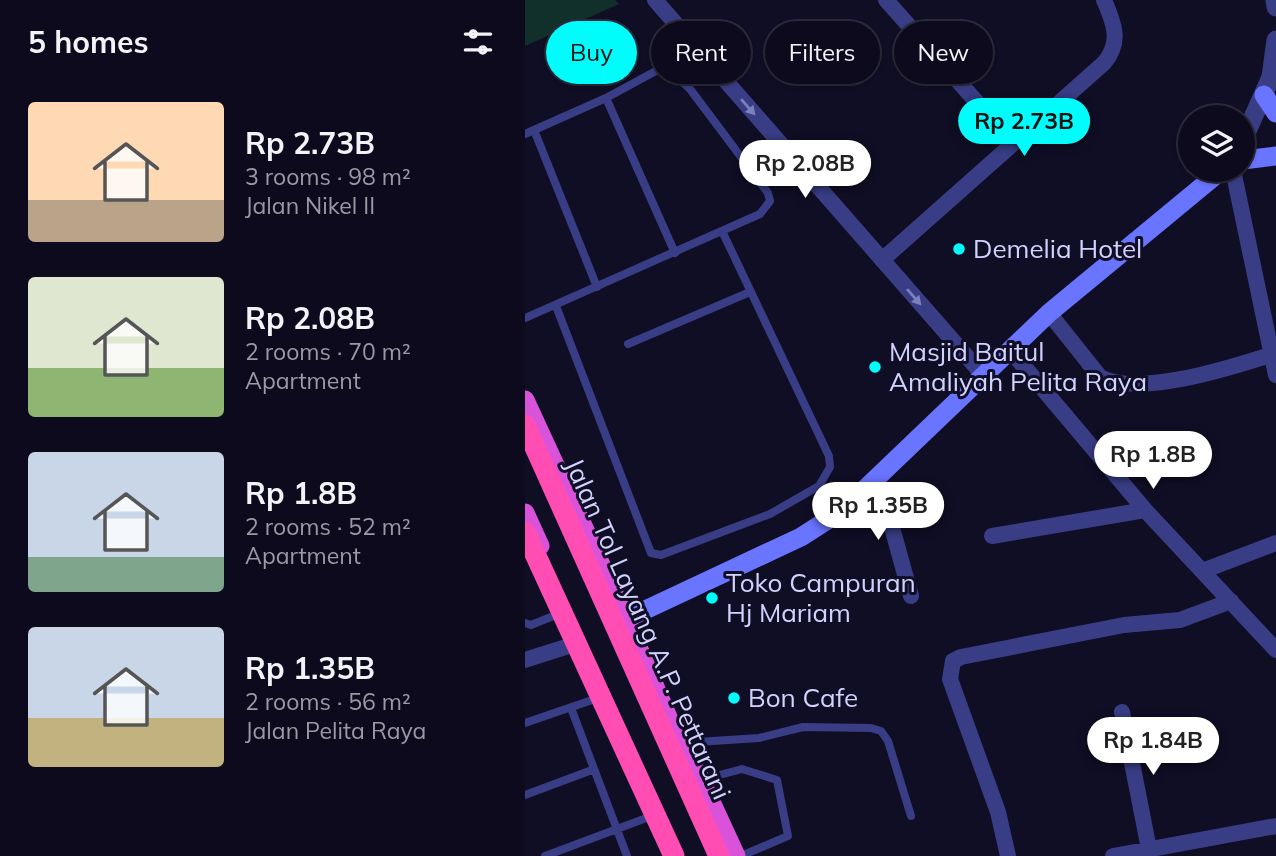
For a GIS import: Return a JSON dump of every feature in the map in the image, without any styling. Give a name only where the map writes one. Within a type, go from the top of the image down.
[{"type":"highway","points":[[525,400],[626,619],[679,743],[739,856]]},
{"type":"highway","name":"Jalan Tol Layang A.P. Pettarani","points":[[525,425],[719,856]]},
{"type":"highway","name":"Jalan Tol Layang A.P. Pettarani","points":[[525,453],[705,856]]},
{"type":"highway","points":[[525,513],[567,628],[681,856]]},
{"type":"highway","points":[[525,532],[674,856]]},
{"type":"main road","points":[[1264,95],[1276,113]]},
{"type":"main road","points":[[1255,159],[1276,156]]},
{"type":"main road","points":[[626,619],[801,537],[843,510],[1049,313],[1207,182]]},
{"type":"street","points":[[655,0],[983,375]]},
{"type":"street","points":[[885,0],[1013,143]]},
{"type":"street","points":[[883,260],[1104,64],[1112,54],[1116,31],[1104,0]]},
{"type":"street","points":[[1275,0],[1276,7]]},
{"type":"street","points":[[1255,114],[1271,76],[1276,40]]},
{"type":"street","points":[[1235,182],[1276,375]]},
{"type":"street","points":[[1049,313],[1100,377],[1111,383],[1187,379],[1270,355]]},
{"type":"street","points":[[1010,350],[1145,510],[1205,570],[1275,648]]},
{"type":"street","points":[[874,479],[891,524],[911,596]]},
{"type":"street","points":[[992,536],[1145,510]]},
{"type":"street","points":[[1205,570],[1276,542]]},
{"type":"street","points":[[1009,856],[987,779],[950,679],[953,661],[961,657],[1124,625],[1180,620],[1231,601]]},
{"type":"street","points":[[525,660],[567,628]]},
{"type":"street","points":[[1122,712],[1154,851]]},
{"type":"street","points":[[1113,856],[1154,851],[1276,826]]},
{"type":"lane","points":[[525,134],[606,98],[665,66],[671,68],[690,89],[768,194],[770,201],[760,214],[525,318]]},
{"type":"lane","points":[[606,98],[675,253]]},
{"type":"lane","points":[[534,130],[597,287]]},
{"type":"lane","points":[[556,306],[651,553],[661,555],[770,514],[819,486],[830,467],[829,456],[722,232]]},
{"type":"lane","points":[[628,344],[750,292]]},
{"type":"lane","points":[[525,623],[567,628]]},
{"type":"lane","points":[[525,723],[595,699]]},
{"type":"lane","points":[[571,708],[592,770],[627,856]]},
{"type":"lane","points":[[679,743],[759,738],[803,727],[871,728],[881,731],[888,741],[911,816]]},
{"type":"lane","points":[[701,780],[742,769],[777,780],[788,836],[739,856]]},
{"type":"lane","points":[[525,795],[592,770]]},
{"type":"lane","points":[[545,856],[649,817]]},
{"type":"green space","points":[[525,0],[615,0],[619,4],[581,21],[546,21],[546,37],[525,46]]},
{"type":"place","name":"Demelia Hotel","points":[[959,249]]},
{"type":"place","name":"Masjid Baitul Amaliyah Pelita Raya","points":[[875,367]]},
{"type":"place","name":"Toko Campuran Hj Mariam","points":[[712,598]]},
{"type":"place","name":"Bon Cafe","points":[[734,698]]}]
